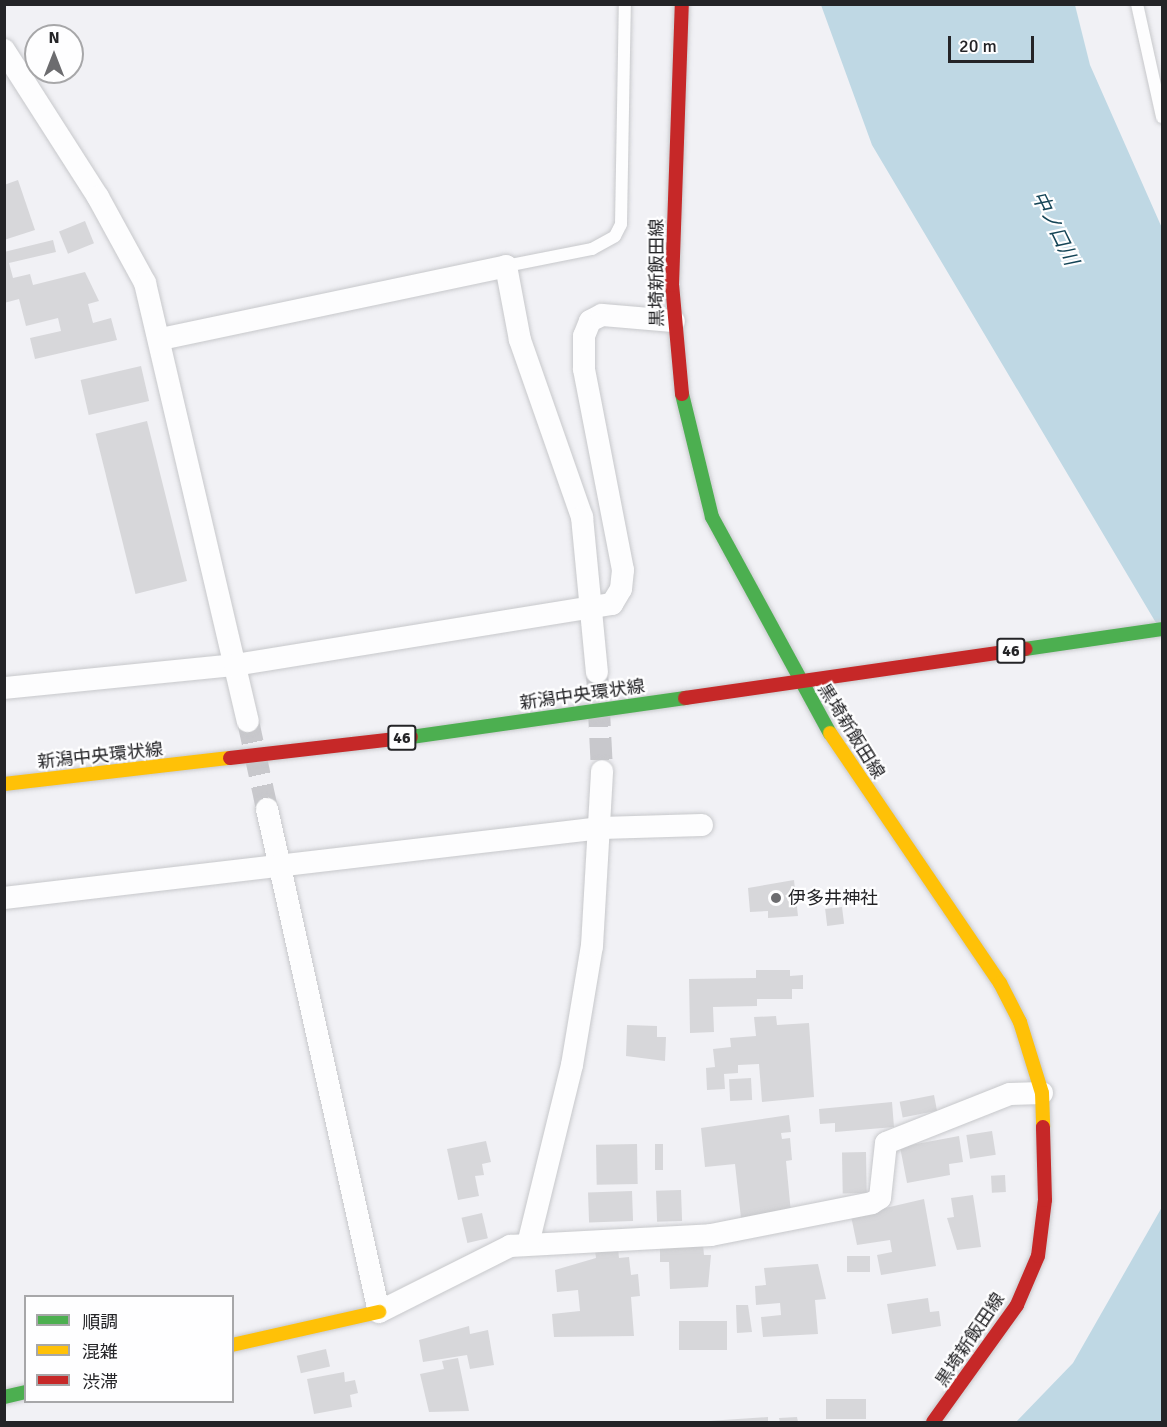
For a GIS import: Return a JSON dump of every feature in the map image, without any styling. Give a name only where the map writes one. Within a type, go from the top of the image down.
[{"type":"main road","name":"黒埼新飯田線","points":[[682,4],[674,321],[688,436],[712,517],[797,680],[884,819],[1000,983],[1020,1022],[1042,1093],[1045,1200],[1038,1256],[1017,1305],[933,1422]]},
{"type":"main road","name":"新潟中央環状線","points":[[4,784],[445,733],[797,680],[1162,629]]},
{"type":"main road","points":[[234,1345],[379,1312]]},
{"type":"main road","points":[[4,1397],[24,1392]]},
{"type":"street","points":[[4,50],[98,197],[145,283],[161,339],[248,721]]},
{"type":"street","points":[[161,339],[506,266],[520,340],[582,518],[597,672]]},
{"type":"street","points":[[4,688],[235,665],[592,610],[612,604],[621,589],[623,570],[584,369],[584,336],[590,321],[602,315],[674,321]]},
{"type":"street","points":[[528,1244],[572,1065],[592,946],[601,828],[602,771]]},
{"type":"street","points":[[267,809],[379,1312],[510,1246],[711,1235],[872,1203],[880,1198],[886,1143],[1010,1094],[1042,1093]]},
{"type":"street","points":[[4,898],[601,828],[702,825]]},
{"type":"lane","points":[[506,266],[592,249],[615,236],[621,224],[625,4]]},
{"type":"lane","points":[[1137,4],[1162,117]]},
{"type":"water","name":"中ノ口川","points":[[821,5],[1075,5],[1090,65],[1162,228],[1162,633],[872,145]]},
{"type":"water","points":[[1162,1207],[1162,1422],[1016,1422],[1073,1363]]},
{"type":"building","points":[[18,180],[35,230],[4,240],[4,185]]},
{"type":"building","points":[[85,221],[94,243],[68,254],[59,231]]},
{"type":"building","points":[[53,240],[56,252],[9,263],[13,278],[30,274],[33,285],[85,272],[99,301],[88,304],[93,323],[111,318],[117,340],[35,359],[30,338],[61,331],[58,318],[26,326],[19,299],[4,303],[4,252]]},
{"type":"building","points":[[141,366],[149,401],[89,415],[81,380]]},
{"type":"building","points":[[147,421],[187,581],[135,594],[96,434]]},
{"type":"building","points":[[794,880],[798,916],[768,918],[768,911],[750,912],[748,888]]},
{"type":"building","points":[[842,907],[844,924],[827,926],[825,909]]},
{"type":"building","points":[[756,970],[790,970],[790,976],[803,975],[803,989],[792,989],[792,999],[757,999],[757,1006],[713,1007],[714,1032],[690,1033],[689,979],[756,978]]},
{"type":"building","points":[[776,1016],[777,1025],[809,1023],[814,1097],[762,1102],[759,1064],[738,1065],[738,1073],[724,1074],[725,1089],[707,1090],[706,1068],[715,1067],[713,1049],[731,1047],[730,1038],[756,1036],[754,1017]]},
{"type":"building","points":[[627,1025],[657,1026],[657,1037],[666,1037],[665,1061],[626,1056]]},
{"type":"building","points":[[751,1078],[752,1100],[730,1101],[729,1079]]},
{"type":"building","points":[[934,1095],[937,1111],[903,1117],[900,1102]]},
{"type":"building","points":[[892,1102],[894,1127],[835,1132],[835,1123],[820,1124],[819,1109]]},
{"type":"building","points":[[789,1115],[791,1132],[781,1133],[782,1139],[790,1138],[792,1160],[786,1161],[791,1213],[741,1218],[735,1164],[705,1167],[701,1128]]},
{"type":"building","points":[[992,1131],[996,1155],[970,1159],[966,1135]]},
{"type":"building","points":[[959,1136],[963,1162],[949,1164],[950,1175],[907,1183],[900,1147]]},
{"type":"building","points":[[486,1141],[491,1162],[482,1164],[484,1175],[475,1176],[479,1196],[458,1200],[447,1149]]},
{"type":"building","points":[[637,1144],[638,1184],[597,1185],[596,1145]]},
{"type":"building","points":[[655,1144],[663,1144],[663,1170],[655,1170]]},
{"type":"building","points":[[842,1152],[866,1152],[867,1193],[843,1193]]},
{"type":"building","points":[[1005,1175],[1006,1192],[992,1193],[991,1176]]},
{"type":"building","points":[[681,1190],[682,1221],[657,1222],[656,1191]]},
{"type":"building","points":[[632,1191],[633,1221],[589,1223],[588,1193]]},
{"type":"building","points":[[973,1195],[981,1247],[957,1250],[947,1218],[954,1217],[951,1198]]},
{"type":"building","points":[[924,1199],[936,1266],[881,1275],[877,1255],[892,1252],[890,1240],[857,1245],[851,1216]]},
{"type":"building","points":[[482,1213],[488,1238],[467,1243],[462,1218]]},
{"type":"building","points":[[703,1245],[704,1255],[711,1255],[708,1287],[670,1289],[669,1262],[660,1262],[660,1246]]},
{"type":"building","points":[[618,1248],[619,1258],[629,1257],[631,1275],[638,1274],[640,1296],[631,1297],[634,1336],[554,1337],[552,1314],[580,1311],[578,1290],[557,1292],[555,1270],[596,1258],[595,1250]]},
{"type":"building","points":[[847,1256],[870,1256],[870,1272],[847,1272]]},
{"type":"building","points":[[818,1264],[826,1299],[815,1300],[818,1334],[763,1337],[761,1317],[781,1315],[780,1303],[756,1305],[755,1286],[766,1285],[764,1268]]},
{"type":"building","points":[[928,1298],[930,1312],[939,1311],[941,1326],[892,1334],[887,1304]]},
{"type":"building","points":[[736,1305],[748,1305],[752,1332],[737,1333]]},
{"type":"building","points":[[679,1321],[727,1321],[727,1350],[679,1350]]},
{"type":"building","points":[[469,1326],[470,1334],[488,1330],[494,1365],[470,1369],[467,1355],[423,1362],[419,1340]]},
{"type":"building","points":[[326,1349],[330,1367],[301,1373],[297,1356]]},
{"type":"building","points":[[458,1358],[469,1411],[429,1412],[420,1374],[444,1369],[442,1361]]},
{"type":"building","points":[[344,1372],[345,1382],[355,1380],[358,1393],[350,1395],[352,1407],[314,1414],[307,1379]]},
{"type":"building","points":[[826,1399],[866,1399],[866,1419],[826,1419]]},
{"type":"building","points":[[768,1417],[768,1422],[708,1422],[708,1421]]},
{"type":"building","points":[[797,1417],[798,1422],[780,1422],[779,1418]]},
{"type":"tunnel","points":[[597,672],[602,771]]},
{"type":"tunnel","points":[[248,721],[267,809]]},
{"type":"traffic: fast","points":[[682,394],[712,517],[830,733]]},
{"type":"traffic: fast","points":[[1025,649],[1162,629]]},
{"type":"traffic: fast","points":[[411,737],[685,698]]},
{"type":"traffic: fast","points":[[4,1397],[24,1392]]},
{"type":"traffic: slow","points":[[830,733],[1000,983],[1020,1022],[1042,1093],[1043,1127]]},
{"type":"traffic: slow","points":[[4,784],[230,758]]},
{"type":"traffic: slow","points":[[234,1345],[379,1312]]},
{"type":"traffic: jam","points":[[682,4],[672,285],[682,394]]},
{"type":"traffic: jam","points":[[685,698],[1025,649]]},
{"type":"traffic: jam","points":[[230,758],[411,737]]},
{"type":"traffic: jam","points":[[933,1422],[1017,1305],[1038,1256],[1045,1200],[1043,1127]]},
{"type":"place","name":"伊多井神社","points":[[776,898]]}]
